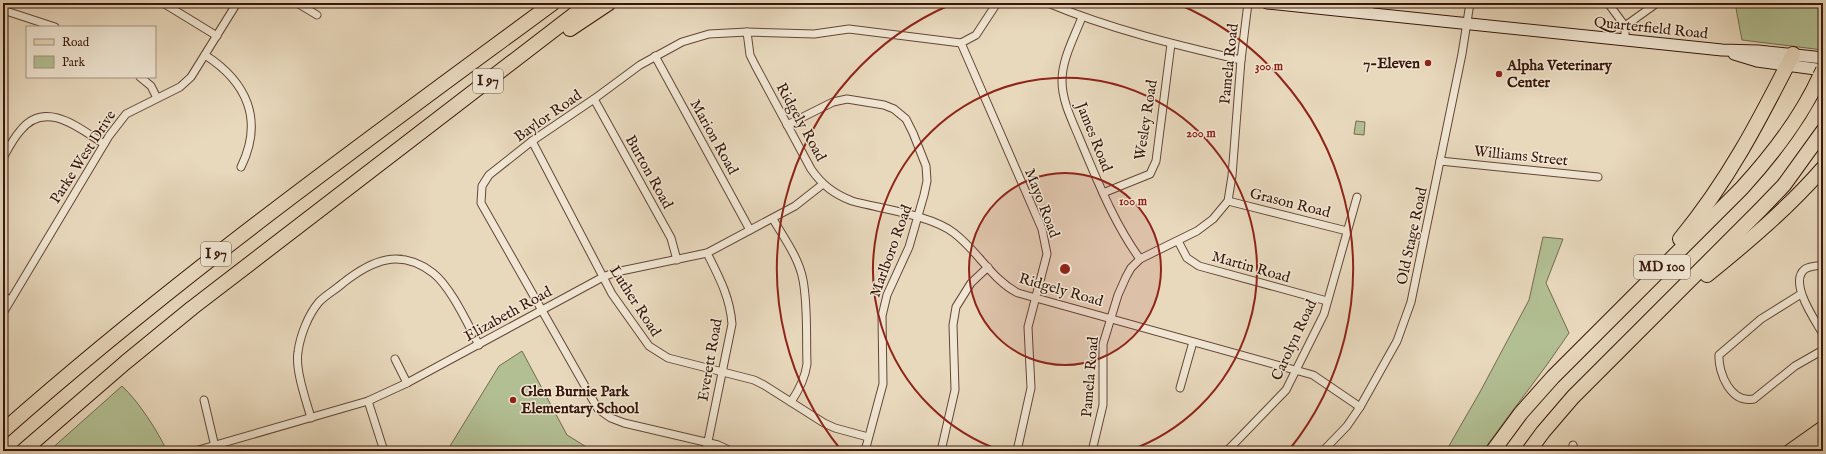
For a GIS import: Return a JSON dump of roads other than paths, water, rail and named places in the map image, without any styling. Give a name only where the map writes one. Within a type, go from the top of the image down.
[{"type":"highway","points":[[437,88],[540,3]]},
{"type":"highway","name":"I 97","points":[[3,431],[109,340],[242,234],[553,3]]},
{"type":"highway","name":"I 97","points":[[23,451],[126,362],[192,308],[589,3]]},
{"type":"highway","points":[[387,159],[564,33],[609,3]]},
{"type":"highway","points":[[1594,334],[1670,251],[1715,194],[1750,139],[1790,60]]},
{"type":"highway","name":"MD 100","points":[[1493,451],[1521,413],[1594,334],[1742,188],[1763,165],[1798,116],[1822,72]]},
{"type":"highway","name":"MD 100","points":[[1529,451],[1573,397],[1784,185],[1823,131]]},
{"type":"highway","points":[[1647,323],[1763,229],[1807,187],[1823,168]]},
{"type":"main road","name":"Quarterfield Road","points":[[1266,3],[1368,15],[1467,23],[1722,50],[1757,61],[1823,58]]},
{"type":"main road","name":"Quarterfield Road","points":[[1790,60],[1822,72]]},
{"type":"main road","points":[[1789,451],[1823,427]]},
{"type":"main road","points":[[1810,451],[1823,438]]},
{"type":"street","points":[[163,3],[217,36]]},
{"type":"street","name":"Parke West Drive","points":[[3,312],[104,144],[126,114],[180,87],[191,78],[237,3]]},
{"type":"street","points":[[297,3],[317,15]]},
{"type":"street","points":[[961,43],[976,35],[996,3]]},
{"type":"street","points":[[1048,3],[1082,18],[1171,44],[1241,60]]},
{"type":"street","name":"Pamela Road","points":[[1092,451],[1103,405],[1103,344],[1126,277],[1131,268],[1140,259],[1178,242],[1197,231],[1213,219],[1228,201],[1232,176],[1241,60],[1248,3]]},
{"type":"street","points":[[1368,15],[1371,3]]},
{"type":"street","name":"Old Stage Road","points":[[1323,451],[1347,426],[1360,407],[1397,341],[1411,302],[1470,3]]},
{"type":"street","points":[[1608,3],[1625,26],[1625,40]]},
{"type":"street","points":[[1625,26],[1656,3]]},
{"type":"street","points":[[3,10],[52,26]]},
{"type":"street","name":"James Road","points":[[1082,18],[1064,61],[1062,80],[1064,99],[1103,193],[1125,237],[1140,259]]},
{"type":"street","name":"Baylor Road","points":[[731,451],[718,445],[624,423],[612,418],[598,409],[481,203],[482,186],[489,175],[532,142],[655,56],[682,42],[696,37],[747,32],[814,34],[850,29],[961,43]]},
{"type":"street","name":"Ridgely Road","points":[[747,32],[750,55],[811,169],[823,184],[841,197],[918,218],[937,224],[953,232],[968,245],[1009,289],[1193,342],[1296,369],[1313,375],[1360,407]]},
{"type":"street","name":"Mayo Road","points":[[961,43],[1042,229],[1047,254],[1028,327],[1031,388],[1017,451]]},
{"type":"street","name":"Wesley Road","points":[[1103,193],[1150,174],[1156,161],[1171,44]]},
{"type":"street","points":[[205,55],[228,73],[239,86],[248,104],[252,118],[251,138],[248,152],[241,167]]},
{"type":"street","name":"Marion Road","points":[[655,56],[750,230]]},
{"type":"street","points":[[141,78],[151,86],[157,98]]},
{"type":"street","name":"Burton Road","points":[[594,99],[671,238],[677,260]]},
{"type":"street","name":"Marlboro Road","points":[[788,125],[833,102],[846,99],[884,105],[900,113],[914,133],[926,166],[927,181],[918,218],[909,248],[887,295],[882,316],[883,384],[865,451]]},
{"type":"street","points":[[3,158],[20,131],[27,124],[42,117],[59,118],[104,144]]},
{"type":"street","name":"Luther Road","points":[[532,142],[612,294],[642,338],[653,350],[668,358],[723,372],[764,385],[835,428],[868,437]]},
{"type":"street","name":"Williams Street","points":[[1440,161],[1598,177]]},
{"type":"street","name":"Elizabeth Road","points":[[195,451],[216,448],[368,401],[407,384],[603,277],[616,272],[707,253],[773,219],[807,198],[823,184]]},
{"type":"street","name":"Carolyn Road","points":[[1227,451],[1286,390],[1324,314],[1357,197]]},
{"type":"street","name":"Grason Road","points":[[1228,201],[1347,231]]},
{"type":"street","points":[[773,219],[797,263],[803,279],[805,296],[806,375],[800,389],[791,402]]},
{"type":"street","name":"Martin Road","points":[[1178,242],[1187,258],[1199,266],[1327,301]]},
{"type":"street","name":"Everett Road","points":[[706,451],[732,324],[731,311],[726,291],[707,253]]},
{"type":"street","points":[[311,418],[301,383],[297,354],[305,327],[319,303],[360,270],[377,262],[394,259],[414,262],[434,274],[448,289],[479,345]]},
{"type":"street","points":[[1822,331],[1801,294],[1799,283],[1801,273],[1808,268],[1823,265]]},
{"type":"street","points":[[941,451],[955,390],[953,325],[956,307],[971,283],[988,267]]},
{"type":"street","points":[[1801,294],[1761,319],[1719,355],[1718,364],[1721,375],[1733,392],[1741,398],[1748,400],[1754,399],[1795,366],[1823,350]]},
{"type":"street","points":[[3,296],[10,300]]},
{"type":"street","points":[[1180,388],[1193,342]]},
{"type":"street","points":[[395,359],[407,384]]},
{"type":"street","points":[[204,400],[216,448]]},
{"type":"street","points":[[368,401],[384,451]]},
{"type":"place","name":"7-Eleven","points":[[1428,63]]},
{"type":"place","name":"Alpha Veterinary Center","points":[[1499,74]]},
{"type":"place","name":"Glen Burnie Park Elementary School","points":[[513,400]]}]
